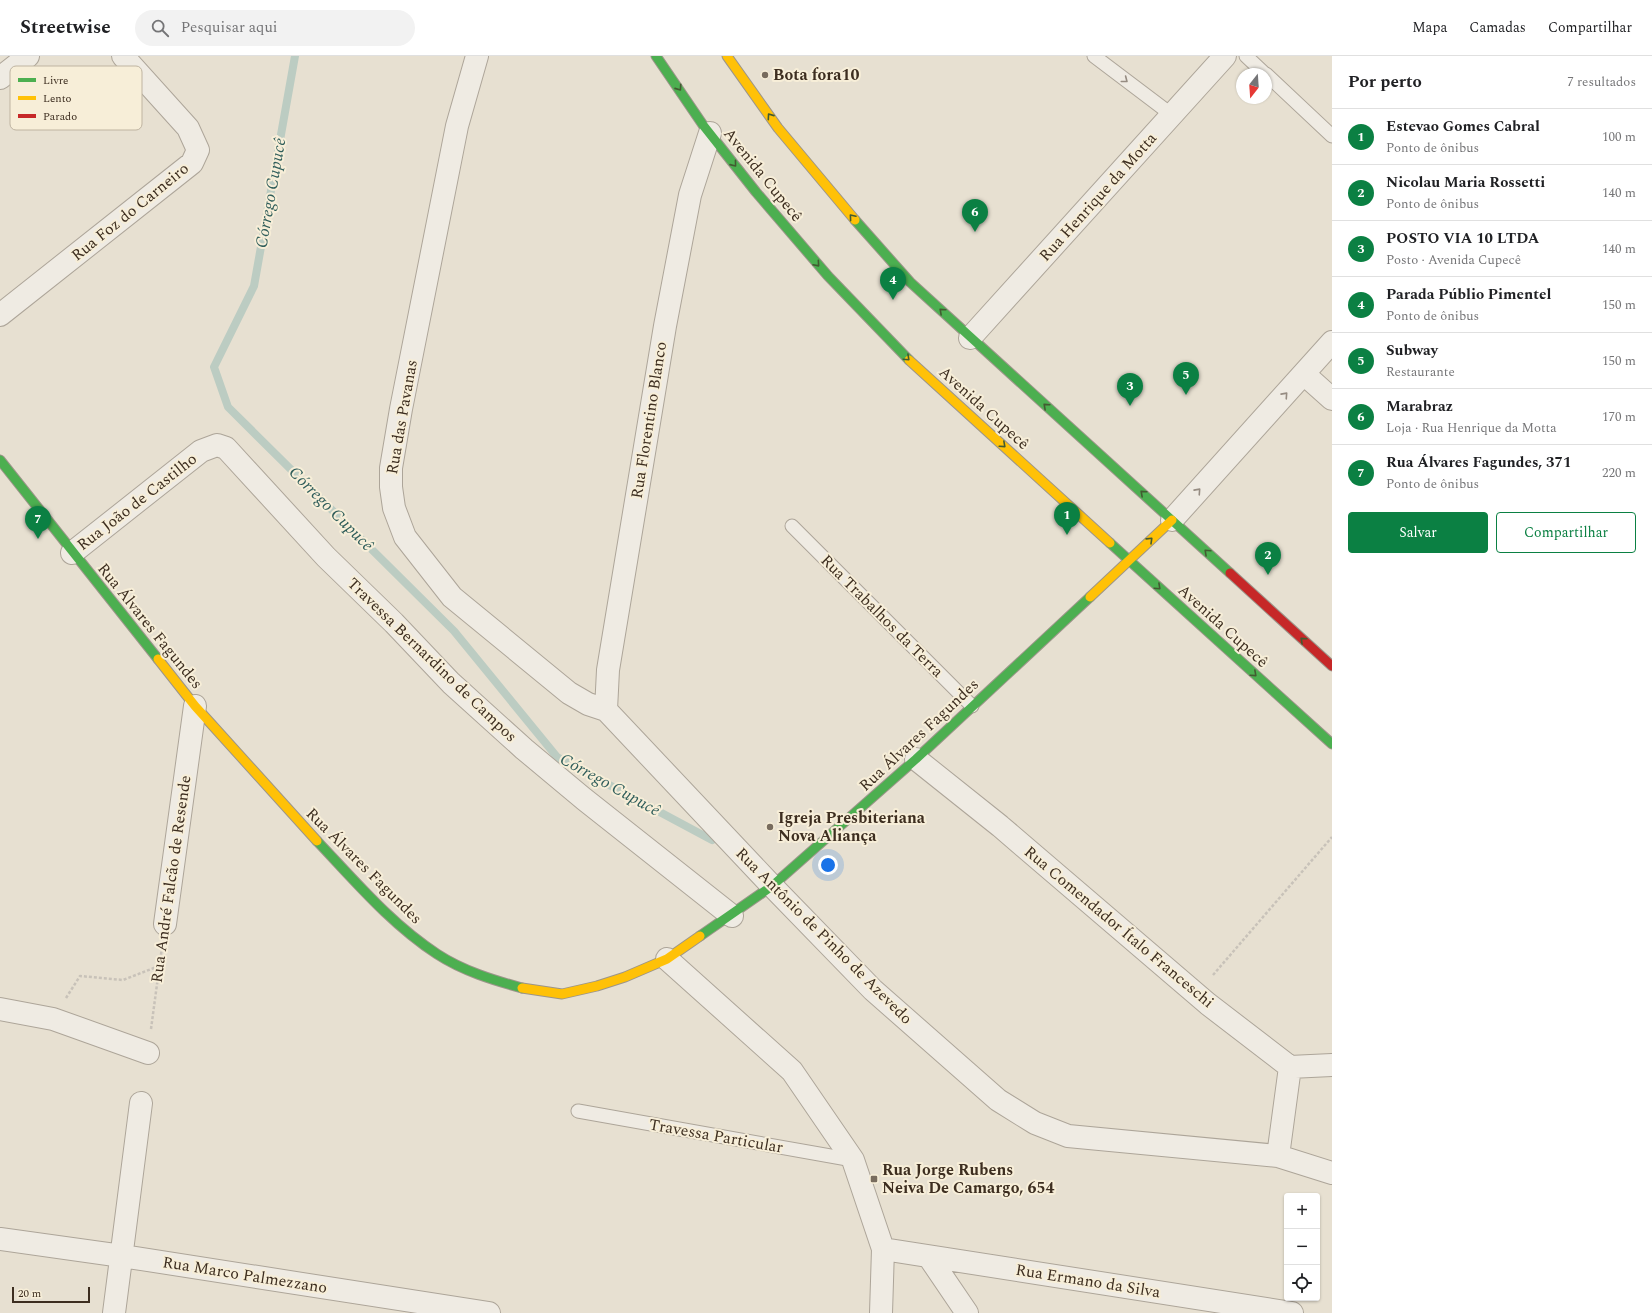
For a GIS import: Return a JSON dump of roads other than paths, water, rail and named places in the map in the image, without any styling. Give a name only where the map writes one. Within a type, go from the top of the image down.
[{"type":"main road","name":"Avenida Cupecê","points":[[656,56],[710,133],[792,235],[874,326],[904,356],[1332,744]]},
{"type":"main road","points":[[727,56],[778,128],[862,229],[910,282],[1332,666]]},
{"type":"main road","name":"Rua Álvares Fagundes","points":[[0,460],[72,553],[195,706],[297,822],[398,926],[438,955],[480,976],[526,989],[562,994],[598,986],[625,977],[667,959],[732,916],[772,886],[916,759],[972,706],[1026,659],[1172,520]]},
{"type":"street","points":[[15,66],[28,56]]},
{"type":"street","name":"Rua Foz do Carneiro","points":[[123,56],[132,66]]},
{"type":"street","name":"Rua das Pavanas","points":[[477,56],[457,126],[401,409],[391,468],[391,487],[394,508],[405,537],[452,597],[545,675],[569,693],[588,704],[606,710]]},
{"type":"street","name":"Rua Henrique da Motta","points":[[970,338],[1225,56]]},
{"type":"street","points":[[0,78],[10,70]]},
{"type":"street","name":"Rua Foz do Carneiro","points":[[0,315],[192,163],[198,150],[188,128],[142,77]]},
{"type":"street","name":"Rua Florentino Blanco","points":[[606,710],[608,670],[665,326],[690,195],[710,133]]},
{"type":"street","points":[[1172,520],[1332,342]]},
{"type":"street","points":[[1304,374],[1332,399]]},
{"type":"street","name":"Travessa Bernardino de Campos","points":[[201,451],[217,445],[226,448],[326,557],[394,623],[451,683],[524,749],[584,799],[732,916]]},
{"type":"street","name":"Rua João de Castilho","points":[[72,553],[201,451]]},
{"type":"street","name":"Rua André Falcão de Resende","points":[[165,924],[195,706]]},
{"type":"street","name":"Rua Antônio de Pinho de Azevedo","points":[[606,710],[772,886],[873,990],[998,1100],[1035,1122],[1068,1136],[1278,1156],[1332,1173]]},
{"type":"street","name":"Rua Comendador Ítalo Franceschi","points":[[916,759],[1000,826],[1196,994],[1290,1067]]},
{"type":"street","points":[[667,959],[792,1070],[853,1160],[883,1249],[881,1313]]},
{"type":"street","points":[[0,1009],[53,1019],[148,1053]]},
{"type":"street","points":[[1278,1156],[1290,1067],[1332,1065]]},
{"type":"street","points":[[114,1313],[141,1103]]},
{"type":"street","name":"Rua Marco Palmezzano","points":[[0,1239],[122,1256],[489,1313]]},
{"type":"street","name":"Rua Ermano da Silva","points":[[883,1249],[1292,1313]]},
{"type":"street","points":[[929,1257],[967,1313]]},
{"type":"lane","points":[[1094,56],[1172,115]]},
{"type":"lane","points":[[1246,56],[1259,68]]},
{"type":"lane","points":[[1272,80],[1332,136]]},
{"type":"lane","name":"Rua Trabalhos da Terra","points":[[792,526],[972,706]]},
{"type":"lane","name":"Travessa Particular","points":[[578,1111],[853,1160]]},
{"type":"waterway","name":"Córrego Cupucê","points":[[295,56],[254,286],[214,367],[228,407],[454,631],[557,757],[712,840]]},
{"type":"place","name":"Bota fora10","points":[[765,75]]},
{"type":"place","name":"Marabraz","points":[[975,232]]},
{"type":"place","name":"Parada Públio Pimentel","points":[[893,300]]},
{"type":"place","name":"Subway","points":[[1186,395]]},
{"type":"place","name":"POSTO VIA 10 LTDA","points":[[1130,406]]},
{"type":"place","name":"Estevao Gomes Cabral","points":[[1067,535]]},
{"type":"place","name":"Rua Álvares Fagundes, 371","points":[[38,539]]},
{"type":"place","name":"Nicolau Maria Rossetti","points":[[1268,575]]},
{"type":"place","name":"Igreja Presbiteriana Nova Aliança","points":[[770,827]]},
{"type":"place","name":"Rua Jorge Rubens Neiva De Camargo, 654","points":[[874,1179]]}]
